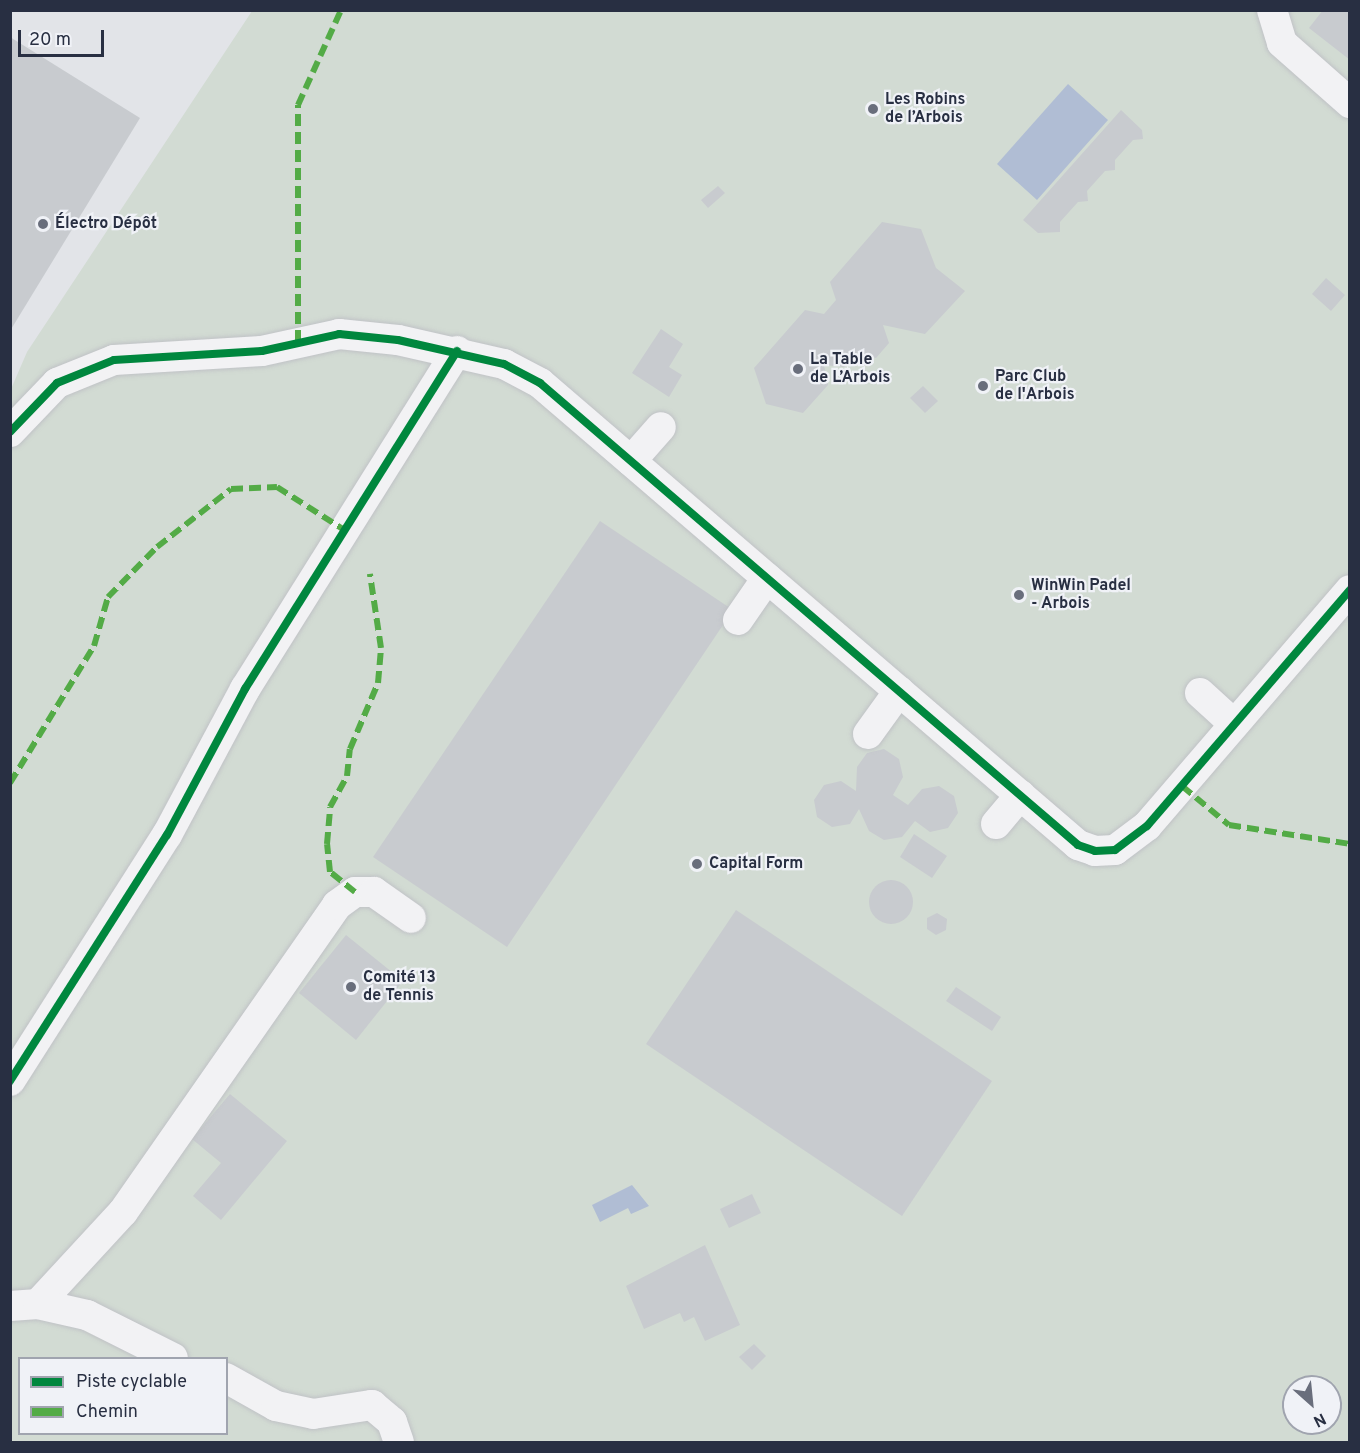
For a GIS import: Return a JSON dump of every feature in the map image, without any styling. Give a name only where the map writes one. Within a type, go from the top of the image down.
[{"type":"street","points":[[1272,10],[1282,43],[1350,103]]},
{"type":"street","points":[[10,432],[57,383],[114,360],[262,351],[339,334],[457,351],[540,382],[899,692],[939,743],[1020,795],[1078,845],[1114,850],[1147,826],[1350,590]]},
{"type":"street","points":[[10,1081],[161,844],[245,689],[457,351]]},
{"type":"street","points":[[631,461],[662,427]]},
{"type":"street","points":[[738,620],[767,578]]},
{"type":"street","points":[[868,734],[899,692]]},
{"type":"street","points":[[1200,693],[1234,724]]},
{"type":"street","points":[[996,824],[1020,795]]},
{"type":"street","points":[[24,1305],[123,1212],[337,905],[355,892],[374,892],[411,918]]},
{"type":"street","points":[[24,1305],[87,1315],[169,1357]]},
{"type":"street","points":[[228,1379],[276,1406],[313,1414],[372,1405],[392,1422],[399,1443]]},
{"type":"shaded area","points":[[252,11],[1349,11],[1349,1442],[11,1442],[11,389],[27,352]]},
{"type":"water","points":[[1068,84],[1108,120],[1037,200],[997,164]]},
{"type":"water","points":[[632,1185],[649,1206],[631,1214],[628,1208],[600,1222],[592,1205]]},
{"type":"building","points":[[1323,10],[1350,10],[1350,60],[1309,28]]},
{"type":"building","name":"Électro Dépôt","points":[[10,37],[140,118],[10,331]]},
{"type":"building","points":[[1121,110],[1142,130],[1143,139],[1133,140],[1115,160],[1115,170],[1105,171],[1087,191],[1088,201],[1078,202],[1060,222],[1060,232],[1038,233],[1023,220]]},
{"type":"building","points":[[718,186],[725,193],[708,208],[701,200]]},
{"type":"building","points":[[882,222],[921,229],[936,268],[965,291],[925,334],[883,325],[889,343],[876,358],[857,353],[845,367],[824,365],[828,385],[803,413],[766,404],[754,368],[805,310],[824,314],[836,300],[830,282]]},
{"type":"building","points":[[1326,278],[1345,295],[1331,311],[1312,294]]},
{"type":"building","points":[[661,329],[683,344],[669,367],[682,375],[669,397],[632,373]]},
{"type":"building","points":[[923,386],[938,401],[925,413],[910,398]]},
{"type":"building","points":[[600,521],[733,610],[507,947],[373,857]]},
{"type":"building","points":[[884,749],[899,759],[903,777],[893,795],[908,805],[922,789],[939,786],[954,796],[958,813],[948,828],[930,832],[915,821],[902,837],[884,840],[869,831],[859,809],[850,824],[832,827],[817,817],[814,800],[824,785],[841,781],[856,791],[857,767],[867,753]]},
{"type":"building","points":[[914,834],[947,856],[932,878],[900,857]]},
{"type":"building","points":[[891,880],[907,886],[913,902],[907,918],[891,924],[875,918],[869,902],[875,886]]},
{"type":"building","points":[[736,910],[992,1081],[902,1216],[646,1044]]},
{"type":"building","points":[[937,913],[947,919],[946,930],[936,935],[927,929],[927,918]]},
{"type":"building","name":"Comité 13 de Tennis","points":[[346,935],[403,981],[356,1040],[299,993]]},
{"type":"building","points":[[956,987],[1001,1017],[992,1031],[946,1001]]},
{"type":"building","points":[[230,1094],[287,1141],[221,1220],[193,1196],[221,1163],[192,1139]]},
{"type":"building","points":[[752,1194],[761,1213],[729,1228],[720,1209]]},
{"type":"building","points":[[705,1245],[740,1325],[705,1341],[694,1317],[684,1322],[680,1313],[644,1329],[626,1286]]},
{"type":"building","points":[[754,1344],[766,1356],[752,1370],[739,1357]]},
{"type":"marked path","points":[[298,342],[298,105],[341,10]]},
{"type":"marked path","points":[[10,783],[94,646],[108,597],[157,547],[231,489],[277,487],[343,529]]},
{"type":"marked path","points":[[355,892],[330,872],[327,844],[330,807],[347,776],[350,749],[378,683],[381,648],[370,574]]},
{"type":"marked path","points":[[1182,786],[1229,825],[1350,844]]},
{"type":"cycle path","points":[[10,432],[57,383],[114,360],[262,351],[339,334],[398,340],[504,364],[540,383],[1078,845],[1095,851],[1115,850],[1147,826],[1350,590]]},
{"type":"cycle path","points":[[10,1081],[167,835],[245,689],[457,351]]},
{"type":"place","name":"Les Robins de l’Arbois","points":[[873,109]]},
{"type":"place","name":"Électro Dépôt","points":[[43,224]]},
{"type":"place","name":"La Table de L’Arbois","points":[[798,369]]},
{"type":"place","name":"Parc Club de l'Arbois","points":[[983,386]]},
{"type":"place","name":"WinWin Padel - Arbois","points":[[1019,595]]},
{"type":"place","name":"Capital Form","points":[[697,864]]},
{"type":"place","name":"Comité 13 de Tennis","points":[[351,987]]}]
